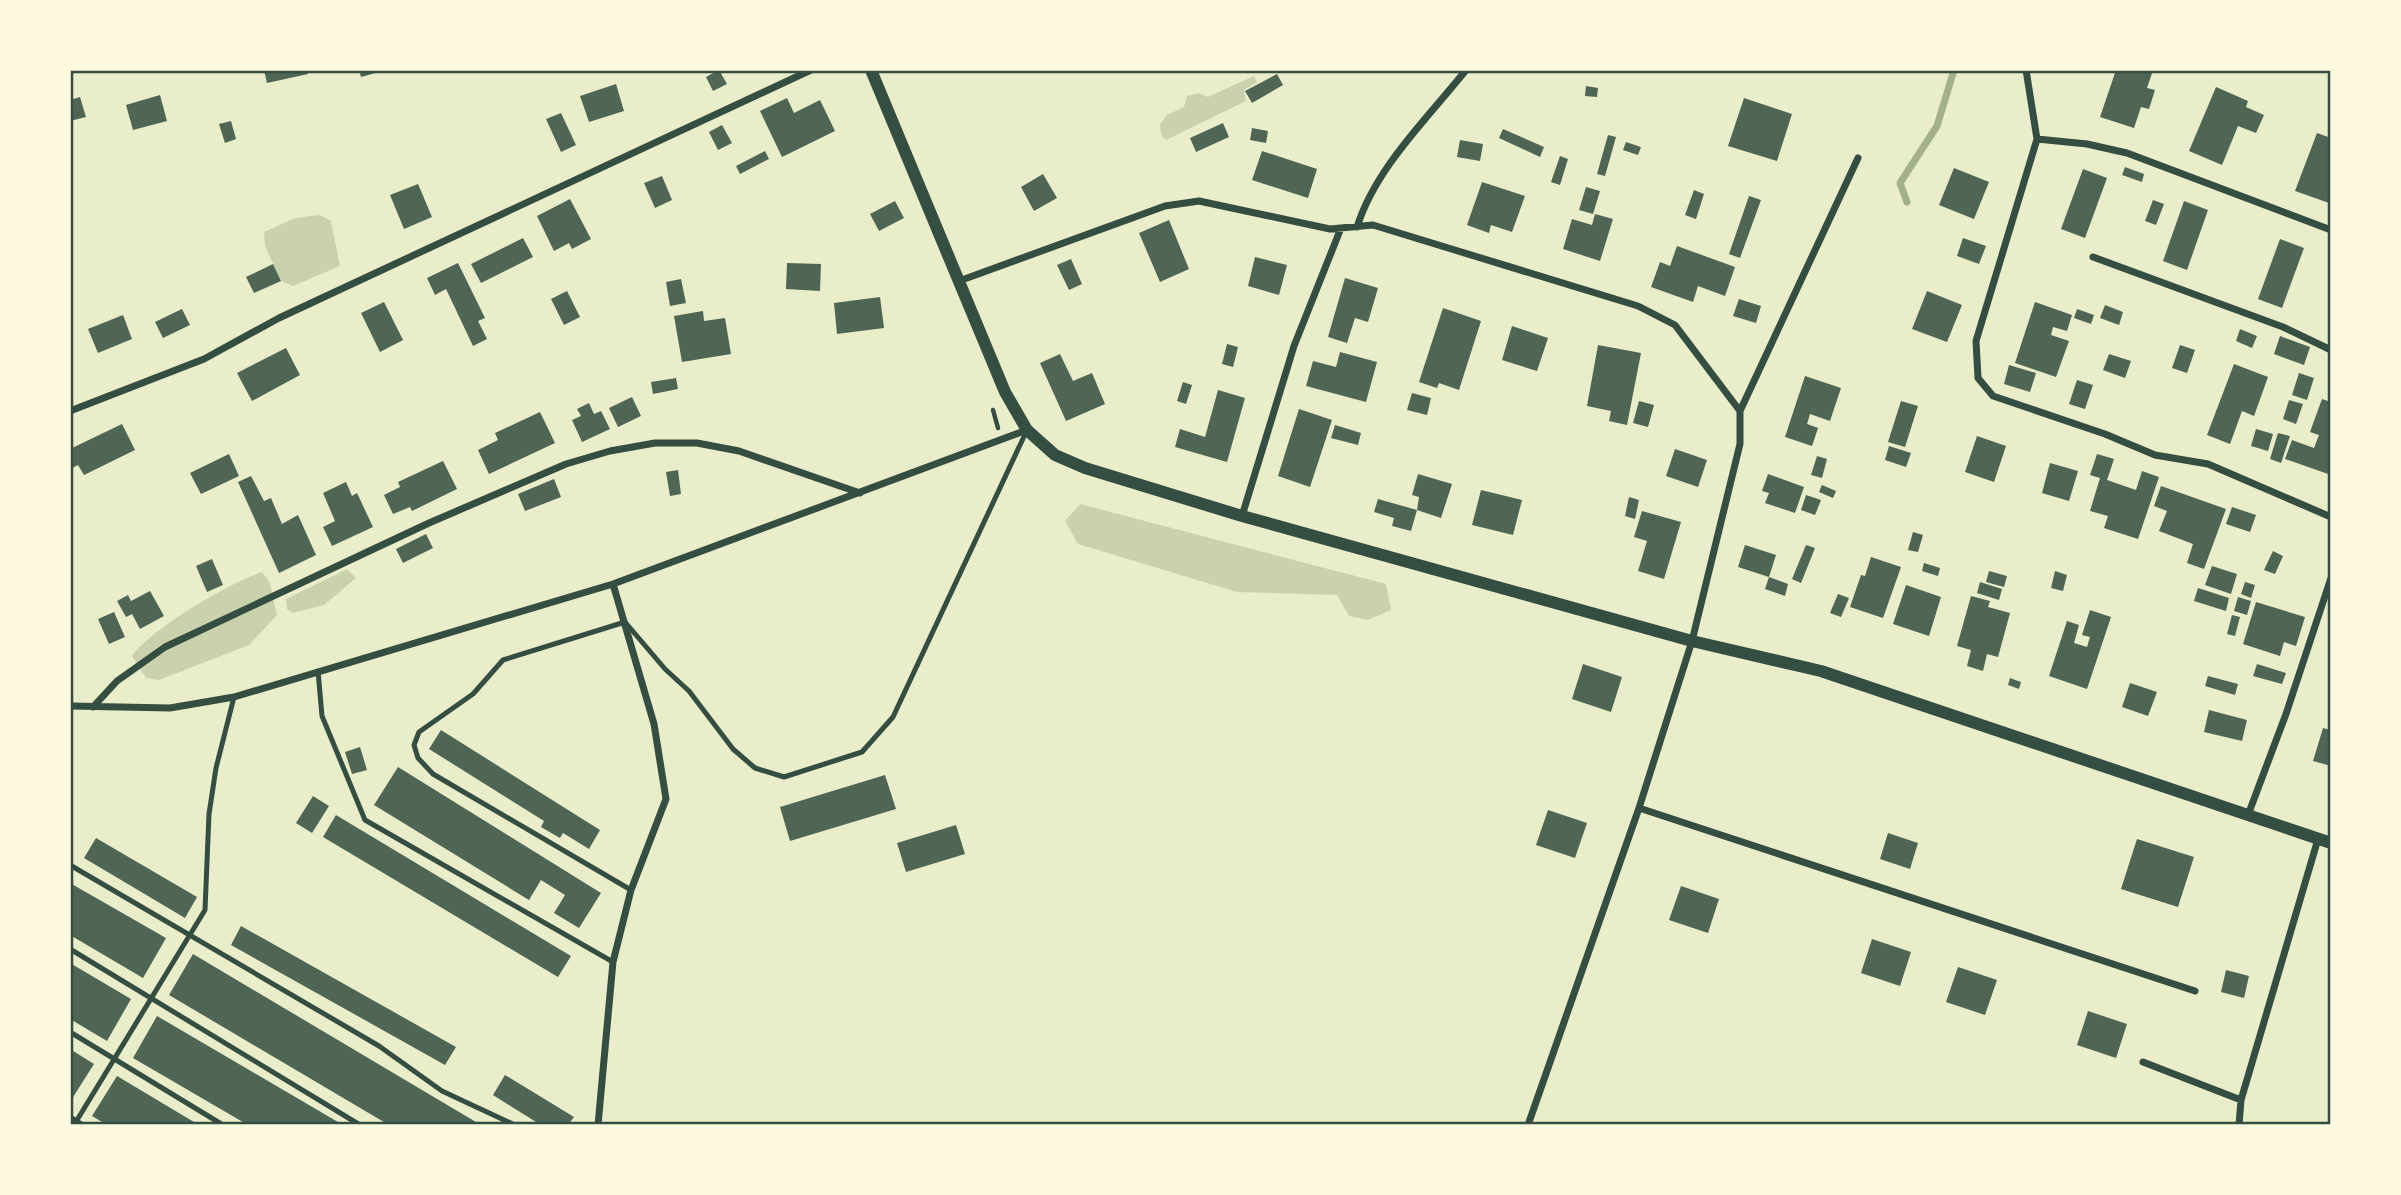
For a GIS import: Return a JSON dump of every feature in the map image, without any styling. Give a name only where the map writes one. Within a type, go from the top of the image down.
[{"type":"street","points":[[70,411],[204,359],[279,318],[811,70]]},
{"type":"street","points":[[870,70],[1005,392],[1027,430],[1055,454],[1085,468],[1242,516],[1692,640],[1821,671],[2331,843]]},
{"type":"street","points":[[1357,227],[1379,180],[1466,70]]},
{"type":"street","points":[[2026,70],[2037,139],[1976,341],[1978,378],[1993,396],[2105,434],[2155,455],[2208,464],[2331,517]]},
{"type":"street","points":[[2037,139],[2087,144],[2127,153],[2331,230]]},
{"type":"street","points":[[1528,1125],[1639,808],[1692,640],[1740,444],[1740,411],[1858,158]]},
{"type":"street","points":[[959,281],[1127,218],[1176,204],[1199,201],[1330,229],[1373,225],[1637,306],[1675,325],[1740,411]]},
{"type":"street","points":[[1242,516],[1294,346],[1341,228]]},
{"type":"street","points":[[2093,257],[2271,323],[2331,350]]},
{"type":"street","points":[[70,706],[170,708],[234,696],[613,583],[1027,430]]},
{"type":"street","points":[[93,707],[117,681],[165,647],[429,523],[566,464],[610,451],[655,443],[697,443],[739,451],[861,493]]},
{"type":"street","points":[[2248,815],[2286,714],[2331,578]]},
{"type":"street","points":[[597,1125],[613,962],[631,890],[666,799],[654,724],[613,583]]},
{"type":"street","points":[[1639,808],[2195,991]]},
{"type":"street","points":[[2239,1125],[2241,1100],[2318,839]]},
{"type":"street","points":[[2143,1062],[2241,1100]]},
{"type":"lane","points":[[631,890],[433,774],[418,758],[414,745],[419,732],[473,694],[503,660],[625,622],[665,669],[689,691],[733,749],[755,768],[784,777],[862,752],[892,717],[1027,430]]},
{"type":"lane","points":[[318,671],[322,716],[365,820],[613,962]]},
{"type":"lane","points":[[70,1117],[78,1124],[114,1059],[205,910],[215,768],[234,696]]},
{"type":"lane","points":[[70,865],[379,1046],[442,1091],[515,1125]]},
{"type":"lane","points":[[70,949],[360,1125]]},
{"type":"lane","points":[[70,1032],[223,1125]]},
{"type":"green space","points":[[1254,76],[1257,82],[1244,90],[1246,101],[1166,140],[1161,135],[1160,124],[1167,115],[1184,107],[1187,96],[1198,93],[1208,97]]},
{"type":"green space","points":[[320,215],[331,221],[340,266],[293,286],[281,281],[265,246],[264,232],[295,218]]},
{"type":"green space","points":[[1080,504],[1386,584],[1391,610],[1368,620],[1349,616],[1337,595],[1237,592],[1078,544],[1065,521]]},
{"type":"green space","points":[[347,569],[356,578],[324,605],[293,613],[287,609],[286,599]]},
{"type":"green space","points":[[262,572],[270,583],[277,615],[249,645],[159,680],[146,678],[132,656],[142,645],[192,608]]},
{"type":"building","points":[[264,70],[307,70],[308,74],[267,83]]},
{"type":"building","points":[[359,70],[383,70],[383,71],[361,77]]},
{"type":"building","points":[[719,70],[727,84],[713,91],[706,77]]},
{"type":"building","points":[[2116,70],[2153,70],[2147,88],[2155,90],[2149,109],[2141,107],[2134,128],[2100,117]]},
{"type":"building","points":[[1277,74],[1283,85],[1252,103],[1245,91]]},
{"type":"building","points":[[616,84],[624,111],[589,122],[580,96]]},
{"type":"building","points":[[1586,86],[1598,88],[1597,97],[1585,96]]},
{"type":"building","points":[[2216,87],[2248,101],[2246,107],[2264,115],[2256,133],[2238,126],[2222,165],[2189,151]]},
{"type":"building","points":[[160,95],[167,121],[133,130],[126,105]]},
{"type":"building","points":[[80,97],[86,117],[70,121],[70,100]]},
{"type":"building","points":[[787,98],[794,113],[820,100],[835,131],[782,157],[760,111]]},
{"type":"building","points":[[1744,98],[1792,114],[1777,161],[1728,146]]},
{"type":"building","points":[[561,113],[576,145],[561,152],[546,119]]},
{"type":"building","points":[[231,121],[236,139],[225,143],[219,124]]},
{"type":"building","points":[[1223,123],[1229,137],[1196,152],[1190,138]]},
{"type":"building","points":[[722,125],[732,143],[718,150],[709,132]]},
{"type":"building","points":[[1252,128],[1268,131],[1266,143],[1250,140]]},
{"type":"building","points":[[1503,129],[1544,147],[1540,157],[1499,138]]},
{"type":"building","points":[[2317,133],[2331,138],[2329,203],[2295,191]]},
{"type":"building","points":[[1608,135],[1616,137],[1605,176],[1597,174]]},
{"type":"building","points":[[1460,140],[1483,144],[1480,161],[1457,157]]},
{"type":"building","points":[[1626,142],[1641,147],[1638,155],[1623,150]]},
{"type":"building","points":[[765,151],[769,159],[740,174],[736,166]]},
{"type":"building","points":[[1262,151],[1317,169],[1308,198],[1252,180]]},
{"type":"building","points":[[1560,156],[1568,159],[1560,185],[1551,182]]},
{"type":"building","points":[[2125,167],[2144,174],[2142,182],[2122,175]]},
{"type":"building","points":[[1954,168],[1989,182],[1974,219],[1939,205]]},
{"type":"building","points":[[2083,169],[2107,178],[2085,238],[2061,229]]},
{"type":"building","points":[[1043,174],[1057,198],[1034,211],[1021,187]]},
{"type":"building","points":[[662,176],[672,200],[655,208],[644,183]]},
{"type":"building","points":[[1482,182],[1525,196],[1512,232],[1491,225],[1489,233],[1467,225]]},
{"type":"building","points":[[418,184],[432,217],[404,229],[390,195]]},
{"type":"building","points":[[1586,187],[1600,191],[1593,214],[1579,210]]},
{"type":"building","points":[[1694,190],[1704,194],[1696,219],[1685,215]]},
{"type":"building","points":[[1749,196],[1761,200],[1740,258],[1729,254]]},
{"type":"building","points":[[570,199],[591,239],[572,249],[569,243],[554,251],[537,216]]},
{"type":"building","points":[[2153,200],[2164,204],[2156,225],[2145,221]]},
{"type":"building","points":[[895,201],[904,218],[879,231],[870,214]]},
{"type":"building","points":[[2184,201],[2208,210],[2187,270],[2163,261]]},
{"type":"building","points":[[1595,214],[1613,219],[1600,261],[1563,249],[1572,219],[1592,225]]},
{"type":"building","points":[[1169,220],[1189,269],[1160,282],[1139,233]]},
{"type":"building","points":[[523,238],[533,257],[481,283],[471,264]]},
{"type":"building","points":[[1963,238],[1986,246],[1979,264],[1957,256]]},
{"type":"building","points":[[2280,239],[2304,248],[2282,308],[2258,299]]},
{"type":"building","points":[[1677,246],[1735,267],[1725,296],[1698,286],[1693,302],[1651,287],[1660,262],[1670,266]]},
{"type":"building","points":[[1255,257],[1287,265],[1279,295],[1248,286]]},
{"type":"building","points":[[1071,259],[1082,284],[1069,290],[1057,265]]},
{"type":"building","points":[[458,263],[485,318],[478,321],[487,339],[473,346],[446,289],[435,295],[427,278]]},
{"type":"building","points":[[787,263],[821,264],[820,291],[786,289]]},
{"type":"building","points":[[273,264],[281,281],[254,293],[246,277]]},
{"type":"building","points":[[1345,278],[1378,288],[1368,322],[1355,318],[1347,343],[1328,337]]},
{"type":"building","points":[[681,279],[686,303],[670,306],[666,282]]},
{"type":"building","points":[[567,291],[580,317],[564,325],[551,299]]},
{"type":"building","points":[[1927,291],[1962,305],[1947,342],[1912,329]]},
{"type":"building","points":[[880,297],[884,328],[837,334],[834,303]]},
{"type":"building","points":[[1739,299],[1761,306],[1756,323],[1733,316]]},
{"type":"building","points":[[384,302],[403,340],[380,352],[361,313]]},
{"type":"building","points":[[2035,302],[2072,315],[2067,331],[2053,327],[2051,335],[2069,341],[2056,377],[2015,363]]},
{"type":"building","points":[[2105,305],[2123,312],[2119,325],[2100,318]]},
{"type":"building","points":[[1443,308],[1481,321],[1459,390],[1439,383],[1437,388],[1419,382]]},
{"type":"building","points":[[182,309],[190,325],[163,338],[155,322]]},
{"type":"building","points":[[2077,309],[2094,315],[2091,324],[2074,318]]},
{"type":"building","points":[[703,311],[704,321],[725,318],[731,354],[682,362],[674,316]]},
{"type":"building","points":[[123,315],[132,339],[98,353],[88,329]]},
{"type":"building","points":[[1512,326],[1548,338],[1537,371],[1502,360]]},
{"type":"building","points":[[2240,329],[2257,336],[2252,348],[2236,341]]},
{"type":"building","points":[[2280,336],[2310,347],[2304,365],[2274,354]]},
{"type":"building","points":[[1227,344],[1238,347],[1233,367],[1222,364]]},
{"type":"building","points":[[1598,345],[1641,353],[1627,425],[1609,421],[1611,411],[1587,406]]},
{"type":"building","points":[[2180,345],[2195,350],[2187,373],[2172,368]]},
{"type":"building","points":[[286,348],[300,375],[252,401],[237,373]]},
{"type":"building","points":[[1340,352],[1377,362],[1366,402],[1306,386],[1313,361],[1336,367]]},
{"type":"building","points":[[1060,354],[1073,381],[1092,373],[1105,404],[1066,421],[1040,363]]},
{"type":"building","points":[[2109,354],[2131,361],[2125,378],[2103,370]]},
{"type":"building","points":[[2234,364],[2268,377],[2254,416],[2242,411],[2230,444],[2207,435]]},
{"type":"building","points":[[2009,365],[2036,373],[2030,392],[2004,384]]},
{"type":"building","points":[[2299,373],[2314,378],[2307,400],[2292,395]]},
{"type":"building","points":[[1805,376],[1841,388],[1830,421],[1810,414],[1807,424],[1818,428],[1812,446],[1785,437]]},
{"type":"building","points":[[676,378],[678,389],[653,394],[651,382]]},
{"type":"building","points":[[2077,380],[2093,385],[2085,409],[2069,404]]},
{"type":"building","points":[[1183,382],[1192,385],[1186,404],[1177,401]]},
{"type":"building","points":[[1218,390],[1245,398],[1227,462],[1175,447],[1180,429],[1205,437]]},
{"type":"building","points":[[1412,393],[1431,398],[1427,415],[1407,410]]},
{"type":"building","points":[[632,397],[641,416],[618,427],[609,408]]},
{"type":"building","points":[[2322,399],[2331,402],[2331,475],[2285,459],[2292,440],[2314,448],[2319,435],[2310,432]]},
{"type":"building","points":[[2289,400],[2303,404],[2296,424],[2283,419]]},
{"type":"building","points":[[1639,401],[1654,405],[1648,427],[1633,423]]},
{"type":"building","points":[[1901,401],[1918,406],[1905,447],[1888,442]]},
{"type":"building","points":[[589,403],[594,414],[601,411],[610,429],[582,442],[572,420],[581,416],[577,409]]},
{"type":"building","points":[[1299,409],[1332,420],[1310,487],[1278,476]]},
{"type":"building","points":[[540,412],[555,443],[489,474],[478,450],[498,440],[495,433]]},
{"type":"building","points":[[122,424],[135,450],[84,475],[78,465],[70,469],[70,449]]},
{"type":"building","points":[[1335,425],[1361,433],[1358,445],[1331,438]]},
{"type":"building","points":[[2256,429],[2273,434],[2268,451],[2251,446]]},
{"type":"building","points":[[2278,433],[2290,436],[2281,463],[2270,459]]},
{"type":"building","points":[[1977,436],[2006,446],[1994,482],[1965,472]]},
{"type":"building","points":[[1889,446],[1911,453],[1906,467],[1885,460]]},
{"type":"building","points":[[1675,449],[1707,460],[1698,487],[1666,476]]},
{"type":"building","points":[[229,454],[239,476],[201,494],[190,473]]},
{"type":"building","points":[[2097,454],[2114,459],[2107,480],[2136,490],[2142,471],[2159,477],[2138,539],[2104,528],[2108,516],[2090,511],[2100,478],[2090,475]]},
{"type":"building","points":[[1817,456],[1827,459],[1822,478],[1811,475]]},
{"type":"building","points":[[443,461],[457,489],[412,511],[410,507],[393,514],[384,495],[400,487],[398,482]]},
{"type":"building","points":[[2050,463],[2078,471],[2069,501],[2042,493]]},
{"type":"building","points":[[678,470],[681,494],[670,496],[666,472]]},
{"type":"building","points":[[1418,474],[1452,484],[1441,518],[1417,510],[1419,497],[1412,495]]},
{"type":"building","points":[[1768,474],[1804,487],[1795,513],[1765,503],[1769,493],[1762,491]]},
{"type":"building","points":[[251,476],[264,501],[271,498],[282,524],[298,515],[316,555],[279,573],[238,482]]},
{"type":"building","points":[[554,479],[561,497],[525,511],[518,494]]},
{"type":"building","points":[[346,482],[352,496],[357,493],[373,527],[332,546],[323,527],[335,521],[323,493]]},
{"type":"building","points":[[1822,485],[1836,491],[1833,498],[1819,492]]},
{"type":"building","points":[[2161,486],[2226,509],[2204,569],[2187,563],[2193,544],[2159,531],[2167,511],[2154,506]]},
{"type":"building","points":[[1481,490],[1522,500],[1513,535],[1472,525]]},
{"type":"building","points":[[1806,495],[1821,500],[1815,515],[1801,510]]},
{"type":"building","points":[[1629,497],[1639,500],[1635,519],[1625,516]]},
{"type":"building","points":[[1378,499],[1417,510],[1411,531],[1392,526],[1394,518],[1374,512]]},
{"type":"building","points":[[2232,507],[2256,515],[2250,532],[2226,524]]},
{"type":"building","points":[[1642,511],[1681,522],[1664,579],[1638,571],[1647,541],[1634,537]]},
{"type":"building","points":[[1913,532],[1923,535],[1918,552],[1908,550]]},
{"type":"building","points":[[426,534],[433,548],[403,563],[396,549]]},
{"type":"building","points":[[1745,545],[1776,555],[1769,577],[1738,567]]},
{"type":"building","points":[[1806,545],[1815,548],[1801,583],[1792,579]]},
{"type":"building","points":[[2273,551],[2283,556],[2275,574],[2264,570]]},
{"type":"building","points":[[1871,557],[1901,567],[1883,618],[1850,607],[1861,575],[1865,576]]},
{"type":"building","points":[[212,559],[223,585],[207,592],[196,566]]},
{"type":"building","points":[[1924,563],[1940,568],[1938,576],[1922,571]]},
{"type":"building","points":[[2212,566],[2237,574],[2231,594],[2205,585]]},
{"type":"building","points":[[1989,571],[2007,576],[2004,587],[1986,582]]},
{"type":"building","points":[[2055,571],[2067,575],[2063,591],[2051,588]]},
{"type":"building","points":[[1769,577],[1788,584],[1785,596],[1765,589]]},
{"type":"building","points":[[1980,582],[2002,589],[1999,600],[1977,593]]},
{"type":"building","points":[[2245,582],[2255,585],[2251,598],[2241,594]]},
{"type":"building","points":[[1906,585],[1941,597],[1929,636],[1893,624]]},
{"type":"building","points":[[2198,588],[2229,598],[2226,611],[2194,601]]},
{"type":"building","points":[[150,591],[164,616],[140,629],[132,614],[126,617],[117,601],[128,595],[131,601]]},
{"type":"building","points":[[1838,594],[1849,598],[1841,617],[1830,613]]},
{"type":"building","points":[[1971,596],[1990,601],[1988,607],[2010,613],[1998,657],[1987,654],[1983,671],[1967,666],[1971,650],[1957,646]]},
{"type":"building","points":[[2238,597],[2251,601],[2247,615],[2234,611]]},
{"type":"building","points":[[2256,602],[2305,617],[2296,646],[2284,642],[2280,656],[2243,644]]},
{"type":"building","points":[[2090,610],[2111,617],[2087,689],[2049,676],[2067,621],[2079,625],[2074,643],[2087,647],[2090,637],[2082,635]]},
{"type":"building","points":[[114,612],[125,637],[109,644],[98,619]]},
{"type":"building","points":[[2232,615],[2240,617],[2235,636],[2227,634]]},
{"type":"building","points":[[1583,664],[1622,677],[1611,712],[1572,699]]},
{"type":"building","points":[[2257,664],[2286,673],[2282,684],[2253,676]]},
{"type":"building","points":[[2208,676],[2238,684],[2235,695],[2205,686]]},
{"type":"building","points":[[2010,678],[2021,682],[2019,689],[2008,685]]},
{"type":"building","points":[[2130,683],[2157,692],[2148,716],[2122,707]]},
{"type":"building","points":[[2209,710],[2247,720],[2242,741],[2204,732]]},
{"type":"building","points":[[2323,728],[2331,730],[2331,766],[2313,761]]},
{"type":"building","points":[[441,730],[600,830],[589,849],[563,833],[560,838],[541,827],[544,821],[429,749]]},
{"type":"building","points":[[360,747],[367,770],[352,774],[345,752]]},
{"type":"building","points":[[398,767],[601,893],[579,928],[554,913],[565,895],[541,880],[529,900],[374,805]]},
{"type":"building","points":[[885,775],[896,809],[790,841],[780,807]]},
{"type":"building","points":[[313,796],[329,806],[312,833],[296,823]]},
{"type":"building","points":[[1548,810],[1587,823],[1575,858],[1536,845]]},
{"type":"building","points":[[336,815],[571,956],[558,977],[323,837]]},
{"type":"building","points":[[956,825],[965,854],[906,872],[897,843]]},
{"type":"building","points":[[1888,833],[1918,843],[1910,869],[1880,859]]},
{"type":"building","points":[[96,838],[197,897],[185,918],[84,858]]},
{"type":"building","points":[[2137,839],[2194,857],[2178,907],[2121,889]]},
{"type":"building","points":[[70,883],[166,938],[143,978],[70,935]]},
{"type":"building","points":[[1681,886],[1719,899],[1708,933],[1669,920]]},
{"type":"building","points":[[241,926],[456,1047],[445,1065],[231,945]]},
{"type":"building","points":[[1872,939],[1911,952],[1900,986],[1861,973]]},
{"type":"building","points":[[193,954],[481,1125],[389,1125],[169,995]]},
{"type":"building","points":[[70,963],[131,999],[107,1041],[70,1019]]},
{"type":"building","points":[[1958,967],[1997,980],[1985,1015],[1946,1002]]},
{"type":"building","points":[[2226,970],[2249,976],[2244,998],[2221,992]]},
{"type":"building","points":[[2088,1011],[2127,1024],[2116,1058],[2077,1045]]},
{"type":"building","points":[[157,1016],[343,1125],[248,1125],[133,1058]]},
{"type":"building","points":[[70,1049],[94,1064],[70,1102]]},
{"type":"building","points":[[505,1075],[574,1117],[568,1125],[541,1125],[493,1095]]},
{"type":"building","points":[[117,1076],[199,1125],[107,1125],[92,1116]]},
{"type":"waterway","points":[[1907,202],[1900,183],[1937,126],[1954,70]]}]
